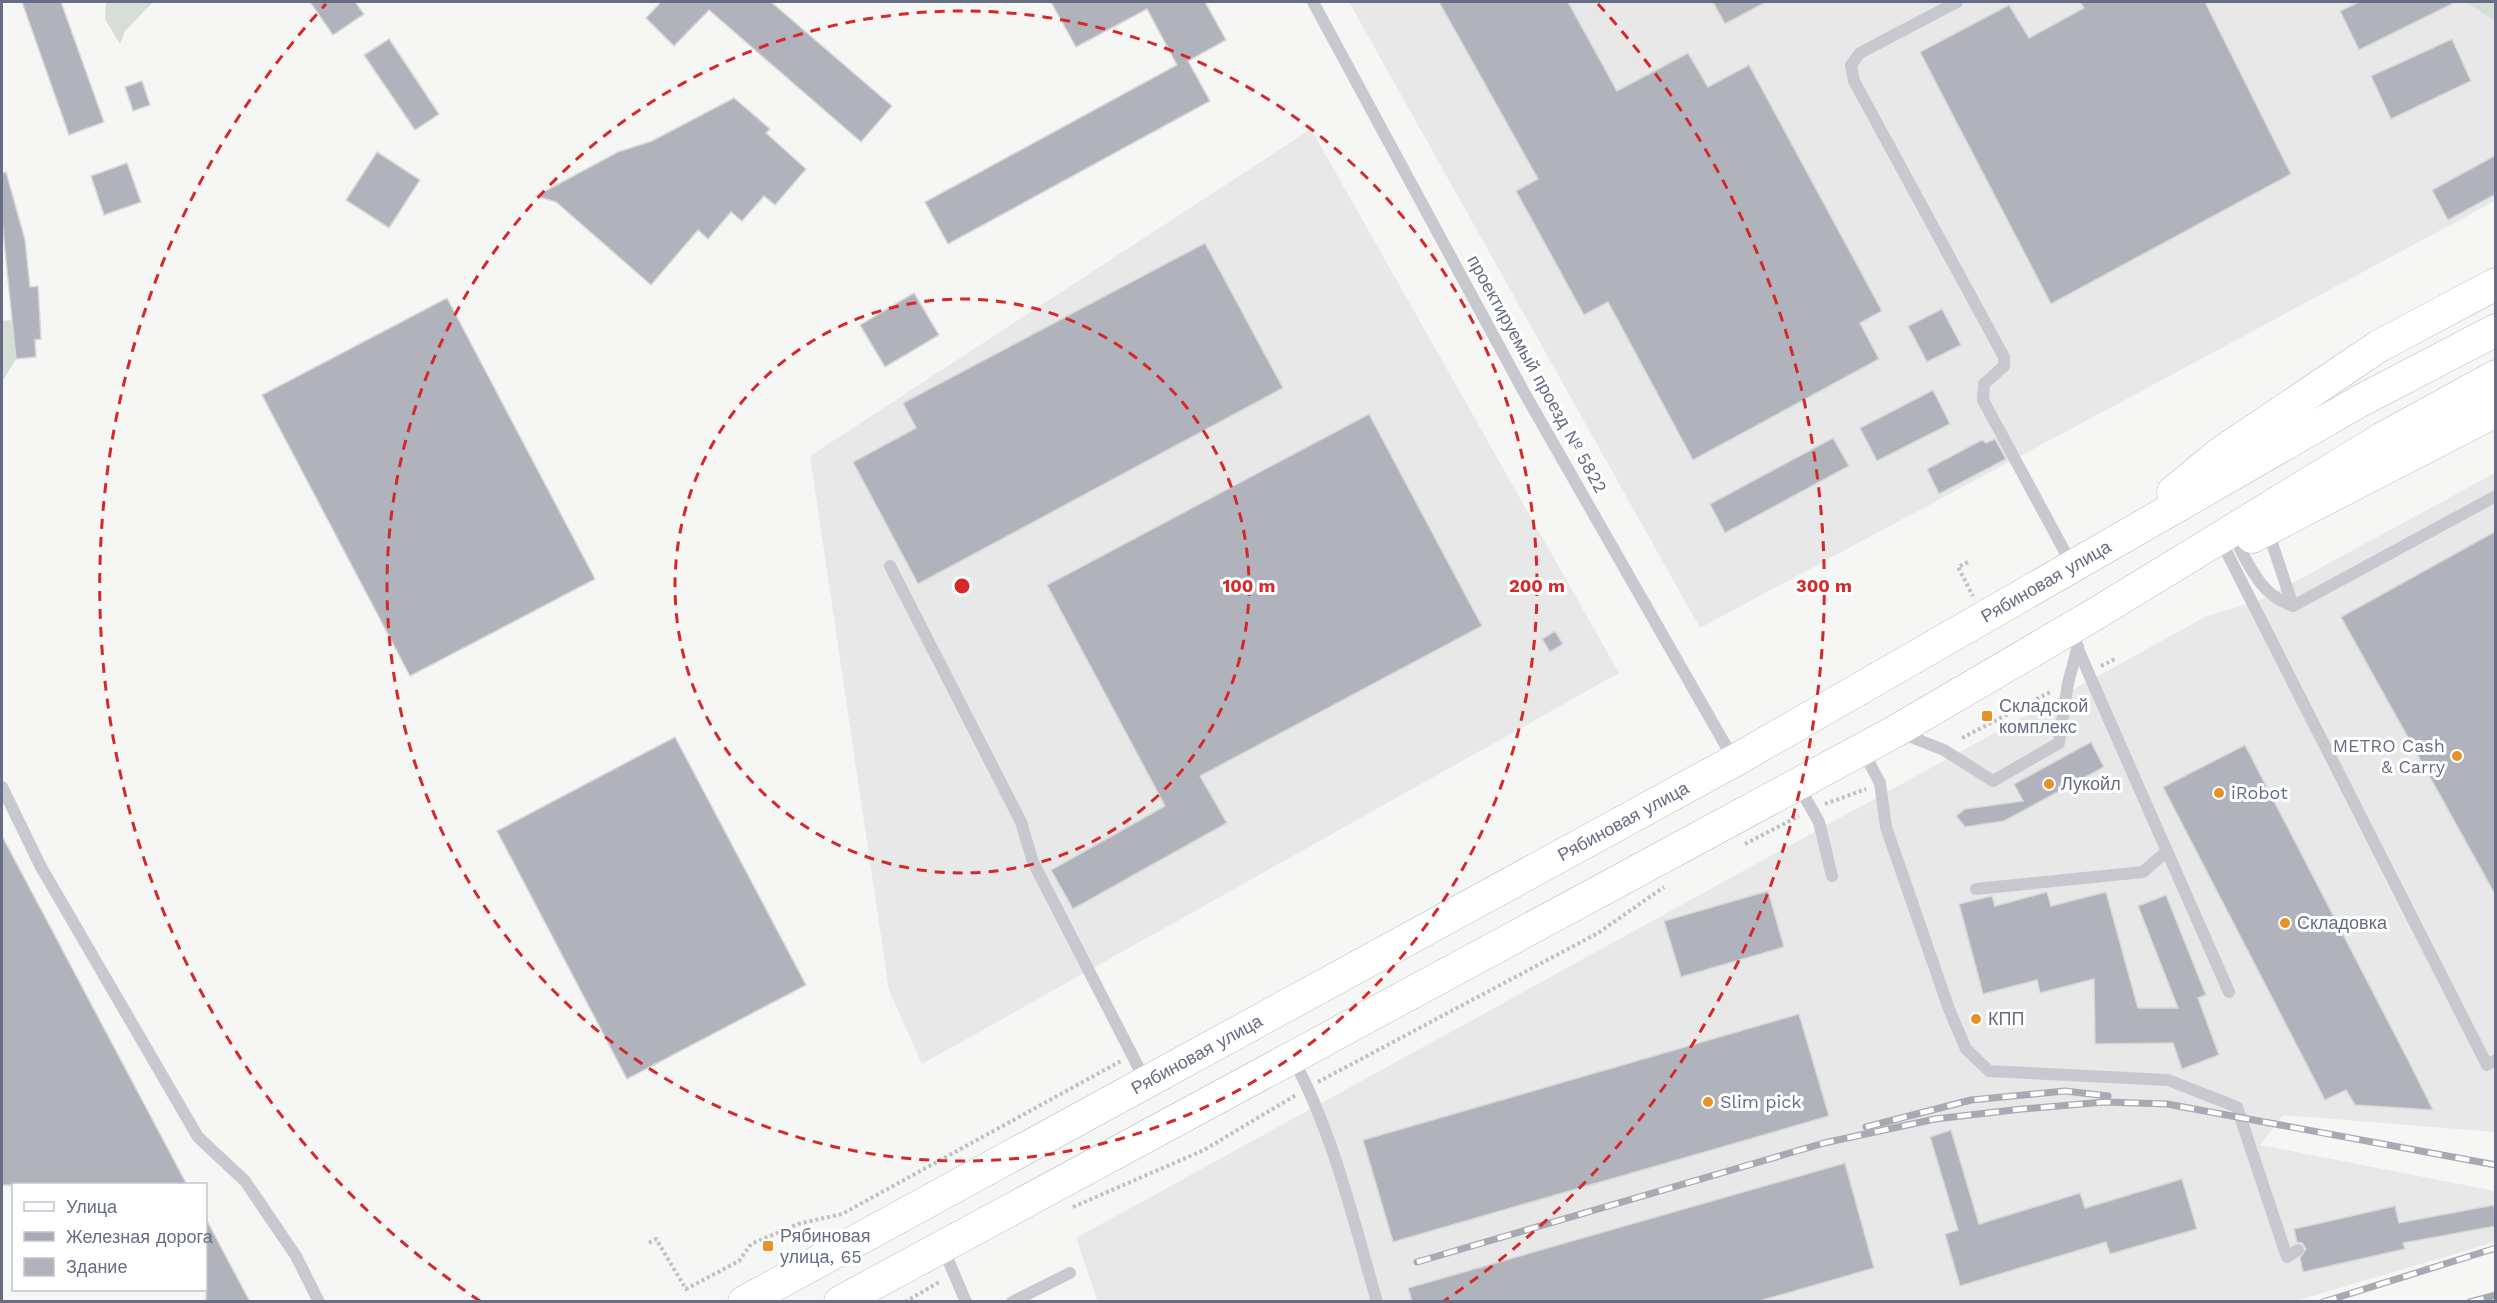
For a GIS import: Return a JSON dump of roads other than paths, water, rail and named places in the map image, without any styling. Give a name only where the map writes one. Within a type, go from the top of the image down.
[{"type":"main road","points":[[2086,560],[2219,454],[2379,346],[2496,284]]},
{"type":"main road","name":"Рябиновая улица","points":[[744,1302],[1734,761],[2360,401],[2496,330]]},
{"type":"main road","points":[[840,1302],[948,1260],[1293,1058],[1805,797],[1862,750],[2073,638],[2148,580],[2383,438],[2496,376]]},
{"type":"main road","points":[[2148,580],[2271,529],[2496,411]]},
{"type":"lane","name":"проектируемый проезд № 5822","points":[[1313,2],[1525,394],[1734,761]]},
{"type":"lane","points":[[1957,2],[1860,53],[1851,65],[1854,81],[2004,357],[2004,366],[1984,384],[1983,400],[2086,560]]},
{"type":"lane","points":[[2231,546],[2263,587],[2281,602],[2293,606],[2496,496]]},
{"type":"lane","points":[[2271,529],[2272,546],[2293,606]]},
{"type":"lane","points":[[2231,546],[2487,1065],[2496,1060]]},
{"type":"lane","points":[[890,566],[1020,822],[1034,862],[1146,1082]]},
{"type":"lane","points":[[2073,638],[2229,992]]},
{"type":"lane","points":[[1894,732],[1908,733],[1944,750],[1993,781],[2059,743],[2073,638]]},
{"type":"lane","points":[[1862,750],[1880,783],[1886,827],[1949,1009],[1966,1049],[1989,1071],[2168,1080],[2237,1107],[2287,1257],[2298,1250]]},
{"type":"lane","points":[[2,787],[41,867],[198,1137],[244,1181],[296,1256],[319,1302]]},
{"type":"lane","points":[[1805,797],[1818,822],[1832,876]]},
{"type":"lane","points":[[1976,889],[2144,872],[2167,851]]},
{"type":"lane","points":[[1293,1058],[1309,1087],[1353,1216],[1377,1302]]},
{"type":"lane","points":[[948,1260],[966,1302]]},
{"type":"lane","points":[[1012,1302],[1070,1273]]},
{"type":"railway","points":[[1866,1127],[1971,1100],[2065,1091],[2108,1096]]},
{"type":"railway","points":[[1417,1262],[1824,1143],[1935,1119],[2022,1109],[2105,1102],[2167,1104],[2496,1165]]},
{"type":"railway","points":[[2323,1302],[2496,1248]]},
{"type":"railway","points":[[2470,1302],[2496,1295]]},
{"type":"place","name":"Складской комплекс","points":[[1987,716]]},
{"type":"place","name":"METRO Cash & Carry","points":[[2457,756]]},
{"type":"place","name":"Лукойл","points":[[2049,784]]},
{"type":"place","name":"iRobot","points":[[2219,793]]},
{"type":"place","name":"Складовка","points":[[2285,923]]},
{"type":"place","name":"КПП","points":[[1976,1019]]},
{"type":"place","name":"Slim pick","points":[[1708,1102]]},
{"type":"place","name":"Рябиновая улица, 65","points":[[768,1246]]}]
